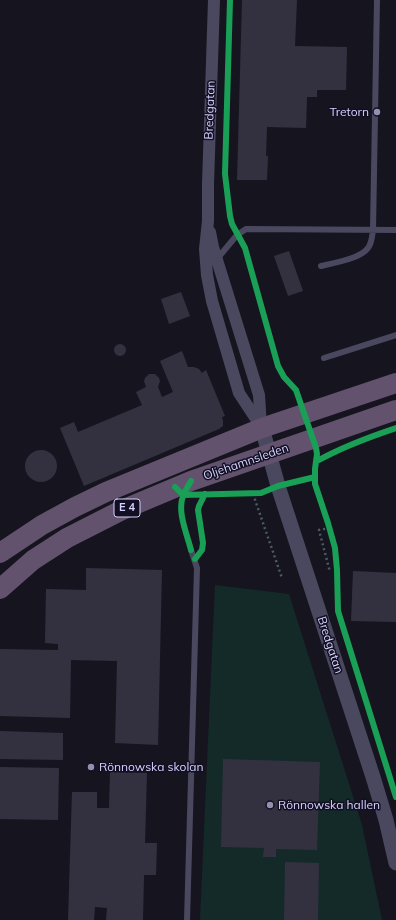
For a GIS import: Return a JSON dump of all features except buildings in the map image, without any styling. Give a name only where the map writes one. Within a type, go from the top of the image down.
[{"type":"highway","name":"Oljehamnsleden","points":[[0,553],[42,525],[106,492],[262,428],[396,383]]},
{"type":"highway","name":"Oljehamnsleden","points":[[0,589],[33,560],[67,538],[122,510],[180,485],[396,410]]},
{"type":"street","name":"Bredgatan","points":[[214,0],[208,221],[205,249],[207,275],[212,301],[239,393],[262,428]]},
{"type":"street","name":"Bredgatan","points":[[208,221],[217,259],[259,394],[262,428],[286,513],[373,777],[386,820],[396,863]]},
{"type":"lane","points":[[321,266],[356,257],[368,249],[371,240],[373,230],[377,0]]},
{"type":"lane","points":[[217,259],[237,235],[246,229],[396,230]]},
{"type":"lane","points":[[324,358],[396,334]]},
{"type":"lane","points":[[187,920],[197,568],[191,550]]},
{"type":"path","points":[[245,494],[253,494],[281,576]]},
{"type":"path","points":[[330,528],[319,530],[330,572]]},
{"type":"green space","points":[[215,585],[289,594],[362,825],[382,920],[200,920]]},
{"type":"cycle path","points":[[230,0],[225,174],[230,216],[232,224],[245,248],[278,366],[284,377],[296,390],[316,448],[315,484],[335,548],[338,611],[396,797]]},
{"type":"cycle path","points":[[317,461],[336,451],[396,428]]},
{"type":"cycle path","points":[[175,487],[183,495],[261,493],[278,486],[315,477]]},
{"type":"cycle path","points":[[191,481],[181,502],[183,523],[191,550]]},
{"type":"cycle path","points":[[195,559],[202,550],[203,543],[198,510],[205,494]]},
{"type":"place","name":"Tretorn","points":[[377,112]]},
{"type":"place","name":"Rönnowska skolan","points":[[91,767]]},
{"type":"place","name":"Rönnowska hallen","points":[[270,805]]}]
